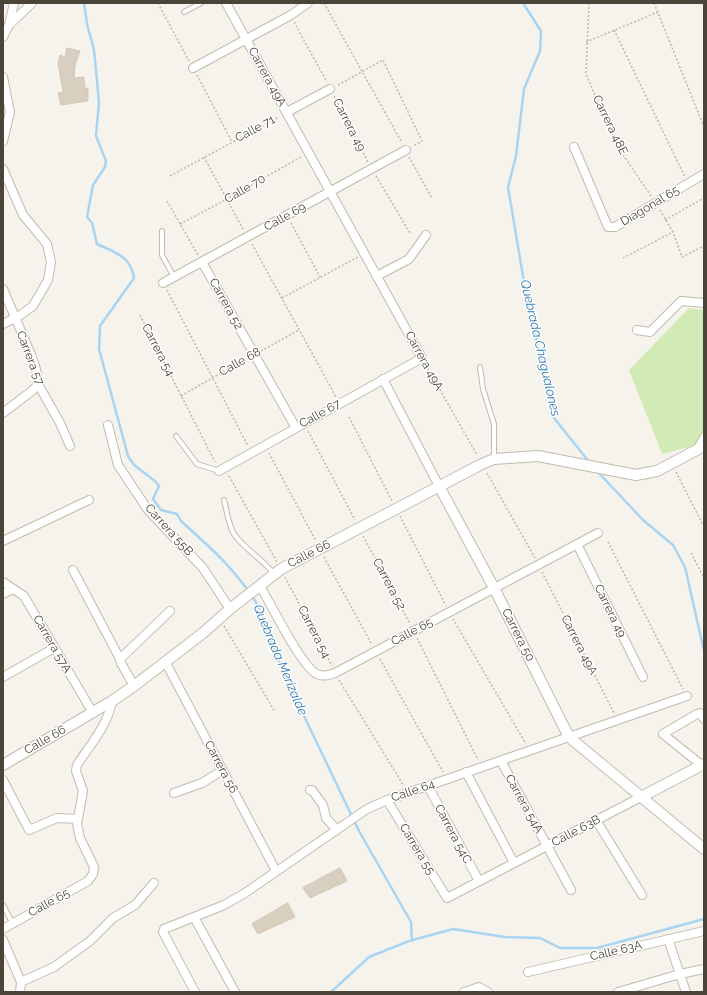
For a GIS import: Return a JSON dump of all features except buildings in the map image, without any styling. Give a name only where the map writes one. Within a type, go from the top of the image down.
[{"type":"street","points":[[3,36],[8,25],[14,3]]},
{"type":"street","points":[[8,25],[32,3]]},
{"type":"street","name":"Carrera 49A","points":[[226,3],[422,358]]},
{"type":"street","points":[[193,68],[291,15],[308,3]]},
{"type":"street","points":[[3,77],[10,112],[3,141]]},
{"type":"street","name":"Calle 71","points":[[286,112],[330,89]]},
{"type":"street","name":"Diagonal 65","points":[[574,147],[608,227],[615,227],[656,204],[704,174]]},
{"type":"street","name":"Calle 69","points":[[163,283],[406,150]]},
{"type":"street","points":[[3,169],[23,215],[47,244],[51,262],[48,280],[33,306],[19,316],[14,317],[3,324]]},
{"type":"street","points":[[377,276],[409,259],[426,235]]},
{"type":"street","name":"Carrera 52","points":[[202,262],[296,428]]},
{"type":"street","name":"Carrera 57","points":[[3,289],[36,369],[38,384],[60,423],[70,446]]},
{"type":"street","points":[[637,330],[650,332],[681,301],[704,303]]},
{"type":"street","name":"Calle 67","points":[[222,469],[422,358]]},
{"type":"street","name":"Carrera 50","points":[[383,379],[494,588],[570,737],[704,849]]},
{"type":"street","points":[[3,413],[33,390],[38,384]]},
{"type":"street","name":"Carrera 55B","points":[[108,425],[118,464],[148,510],[203,568],[230,609]]},
{"type":"street","name":"Calle 66","points":[[3,765],[112,701],[134,686],[166,663],[220,619],[243,598],[278,572],[320,548],[482,464],[494,459],[538,456],[636,475],[657,471],[699,449]]},
{"type":"street","points":[[3,541],[89,500]]},
{"type":"street","name":"Calle 65","points":[[259,586],[304,660],[316,674],[324,676],[335,673],[376,652],[598,533]]},
{"type":"street","name":"Carrera 49","points":[[577,544],[643,677]]},
{"type":"street","points":[[73,570],[134,686]]},
{"type":"street","name":"Carrera 57A","points":[[3,582],[24,596],[92,712]]},
{"type":"street","points":[[3,594],[13,589]]},
{"type":"street","points":[[120,661],[170,611]]},
{"type":"street","points":[[3,677],[54,648]]},
{"type":"street","name":"Carrera 56","points":[[166,663],[276,871]]},
{"type":"street","name":"Calle 64","points":[[195,992],[163,932],[164,929],[224,905],[245,893],[358,815],[387,800],[687,696]]},
{"type":"street","points":[[3,780],[29,830],[57,818],[78,819],[83,791],[76,771],[77,765],[103,726],[110,712],[112,701]]},
{"type":"street","points":[[702,716],[663,734],[703,765]]},
{"type":"street","name":"Carrera 54A","points":[[501,761],[571,890]]},
{"type":"street","name":"Calle 63B","points":[[447,898],[703,765]]},
{"type":"street","points":[[174,793],[202,783],[223,770]]},
{"type":"street","points":[[466,772],[514,863]]},
{"type":"street","name":"Carrera 54C","points":[[428,786],[479,882]]},
{"type":"street","points":[[310,790],[320,797],[324,805],[326,818],[337,830]]},
{"type":"street","name":"Carrera 55","points":[[387,800],[447,898]]},
{"type":"street","name":"Calle 65","points":[[3,929],[88,881],[93,874],[94,867],[80,838],[78,819]]},
{"type":"street","points":[[596,820],[642,894]]},
{"type":"street","points":[[3,940],[21,988],[54,967],[90,941],[113,918],[136,905],[154,883]]},
{"type":"street","points":[[194,917],[235,992]]},
{"type":"street","name":"Calle 63A","points":[[528,972],[704,931]]},
{"type":"street","points":[[668,939],[686,992]]},
{"type":"street","points":[[618,992],[680,974],[704,969]]},
{"type":"street","points":[[464,992],[479,987],[486,990]]},
{"type":"lane","points":[[184,12],[201,3]]},
{"type":"lane","points":[[162,231],[162,255],[174,277]]},
{"type":"lane","points":[[480,367],[483,389],[494,424],[494,459]]},
{"type":"lane","points":[[699,449],[704,434]]},
{"type":"lane","points":[[176,436],[197,464],[222,469]]},
{"type":"lane","points":[[224,500],[235,534],[246,547],[278,572]]},
{"type":"lane","points":[[3,905],[13,924]]},
{"type":"path","points":[[324,3],[432,198]]},
{"type":"path","name":"Carrera 48E","points":[[590,3],[586,42],[586,74],[618,146],[673,232],[682,257],[704,246]]},
{"type":"path","points":[[654,3],[704,127]]},
{"type":"path","points":[[586,42],[658,12]]},
{"type":"path","name":"Carrera 49","points":[[291,15],[371,168],[410,233]]},
{"type":"path","points":[[614,30],[688,184]]},
{"type":"path","points":[[330,89],[383,60],[422,141]]},
{"type":"path","name":"Calle 71","points":[[170,176],[286,112]]},
{"type":"path","name":"Calle 70","points":[[180,224],[309,152]]},
{"type":"path","points":[[204,157],[340,403]]},
{"type":"path","name":"Diagonal 65","points":[[665,220],[704,198]]},
{"type":"path","points":[[167,201],[202,262]]},
{"type":"path","points":[[287,216],[320,277]]},
{"type":"path","points":[[623,258],[673,232]]},
{"type":"path","points":[[282,298],[364,254]]},
{"type":"path","points":[[163,283],[251,453]]},
{"type":"path","name":"Carrera 54","points":[[140,316],[181,396],[278,572],[335,673],[408,793]]},
{"type":"path","name":"Calle 68","points":[[181,396],[299,330]]},
{"type":"path","name":"Carrera 49A","points":[[422,358],[538,565],[617,720]]},
{"type":"path","points":[[349,417],[449,612],[530,751]]},
{"type":"path","name":"Carrera 52","points":[[304,424],[414,631],[482,767]]},
{"type":"path","points":[[265,445],[376,652],[447,779]]},
{"type":"path","points":[[672,463],[703,525]]},
{"type":"path","points":[[608,542],[687,696]]},
{"type":"path","points":[[691,553],[704,578]]},
{"type":"path","points":[[220,619],[274,710]]},
{"type":"green space","points":[[689,308],[704,310],[704,439],[692,446],[662,454],[629,370]]},
{"type":"waterway","name":"Quebrada Merizalde","points":[[84,3],[87,24],[94,50],[99,102],[96,136],[106,161],[105,167],[93,185],[87,217],[92,223],[97,244],[121,256],[129,265],[134,278],[100,326],[99,349],[128,456],[134,465],[155,481],[159,486],[153,499],[161,510],[177,514],[181,521],[225,563],[249,592]]},
{"type":"waterway","name":"Quebrada Chagualones","points":[[523,3],[541,31],[540,51],[524,89],[516,156],[508,187],[527,300],[554,418],[590,463]]},
{"type":"waterway","name":"Quebrada Chagualones","points":[[597,471],[643,520],[673,545],[685,567],[704,651]]},
{"type":"waterway","name":"Quebrada Merizalde","points":[[252,596],[257,604],[283,672],[359,831],[411,922],[412,941]]},
{"type":"waterway","points":[[331,992],[369,957],[409,941],[453,929],[505,937],[540,938],[560,948],[597,948],[704,919]]}]
